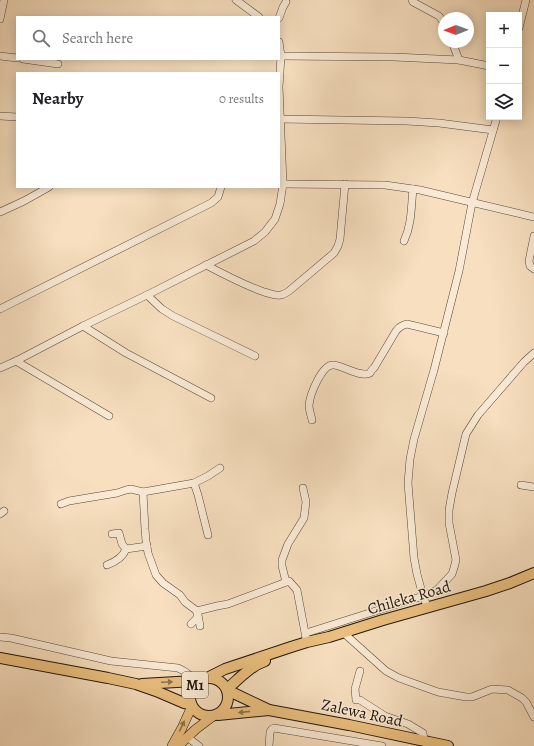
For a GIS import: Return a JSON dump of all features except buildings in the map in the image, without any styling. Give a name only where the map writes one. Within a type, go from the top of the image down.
[{"type":"highway","name":"Chileka Road","points":[[200,680],[225,669],[291,647],[306,638],[329,637],[492,589],[534,573]]},
{"type":"highway","points":[[227,689],[245,672],[258,664],[279,656],[384,624],[486,597],[534,578]]},
{"type":"highway","name":"M1","points":[[0,658],[136,684],[156,691],[184,704],[192,705]]},
{"type":"highway","name":"M1","points":[[136,684],[200,680],[216,679],[220,681],[227,689],[229,698],[224,710],[215,716],[200,714],[192,705],[190,700],[191,692],[200,680]]},
{"type":"highway","name":"Zalewa Road","points":[[227,689],[269,710],[448,746]]},
{"type":"highway","name":"Zalewa Road","points":[[215,716],[269,710]]},
{"type":"main road","points":[[172,746],[192,705]]},
{"type":"main road","points":[[178,746],[187,737],[215,716]]},
{"type":"street","points":[[0,19],[4,0]]},
{"type":"street","points":[[236,0],[258,16]]},
{"type":"street","points":[[412,0],[413,2],[438,15]]},
{"type":"street","points":[[522,16],[526,0]]},
{"type":"street","points":[[280,16],[286,2]]},
{"type":"street","points":[[455,48],[460,60]]},
{"type":"street","points":[[280,49],[460,60],[486,65]]},
{"type":"street","points":[[0,56],[16,58]]},
{"type":"street","points":[[30,60],[58,64]]},
{"type":"street","points":[[279,72],[280,60]]},
{"type":"street","points":[[0,116],[16,117]]},
{"type":"street","points":[[0,368],[254,241],[265,232],[275,219],[280,204],[283,184],[280,119],[406,121],[438,123],[493,130]]},
{"type":"street","points":[[428,608],[423,596],[414,558],[409,496],[410,459],[414,439],[427,398],[460,271],[472,203],[496,120]]},
{"type":"street","points":[[283,184],[385,185],[413,189],[534,217]]},
{"type":"street","points":[[206,265],[258,290],[278,295],[282,295],[289,291],[334,253],[338,246],[345,184]]},
{"type":"street","points":[[0,212],[47,188]]},
{"type":"street","points":[[0,309],[211,203],[218,197],[221,188]]},
{"type":"street","points":[[404,241],[408,232],[410,221],[413,189]]},
{"type":"street","points":[[534,236],[529,261],[530,266],[534,269]]},
{"type":"street","points":[[147,295],[162,309],[173,316],[254,356]]},
{"type":"street","points":[[312,420],[309,404],[312,392],[319,377],[328,367],[334,365],[363,374],[370,373],[396,331],[406,324],[444,333]]},
{"type":"street","points":[[83,326],[126,353],[211,398]]},
{"type":"street","points":[[197,613],[213,606],[228,604],[289,581],[297,590],[306,638],[437,590],[452,574],[456,560],[449,523],[449,510],[466,434],[478,415],[524,362],[534,353]]},
{"type":"street","points":[[16,361],[109,416]]},
{"type":"street","points":[[61,504],[69,501],[109,495],[131,489],[143,492],[194,483],[220,468]]},
{"type":"street","points":[[194,483],[208,535]]},
{"type":"street","points":[[521,485],[534,487]]},
{"type":"street","points":[[286,582],[282,560],[288,544],[304,518],[306,502],[303,488]]},
{"type":"street","points":[[143,492],[147,546],[152,565],[159,580],[180,595],[197,613],[200,626]]},
{"type":"street","points":[[112,534],[119,533],[122,544],[126,548]]},
{"type":"street","points":[[126,548],[147,546]]},
{"type":"street","points":[[107,565],[116,561],[124,553],[126,548]]},
{"type":"street","points":[[191,624],[197,618],[197,613]]},
{"type":"street","points":[[346,636],[386,671],[398,678],[438,692],[466,697],[472,697],[492,689],[508,690],[526,702],[534,717]]},
{"type":"street","points":[[0,637],[11,638],[111,661],[178,668],[200,680]]},
{"type":"street","points":[[360,671],[356,689],[356,700],[360,700],[384,716],[416,728],[423,733],[424,741]]},
{"type":"street","points":[[269,746],[270,732],[274,728],[382,746]]},
{"type":"street","points":[[187,737],[199,746]]}]
